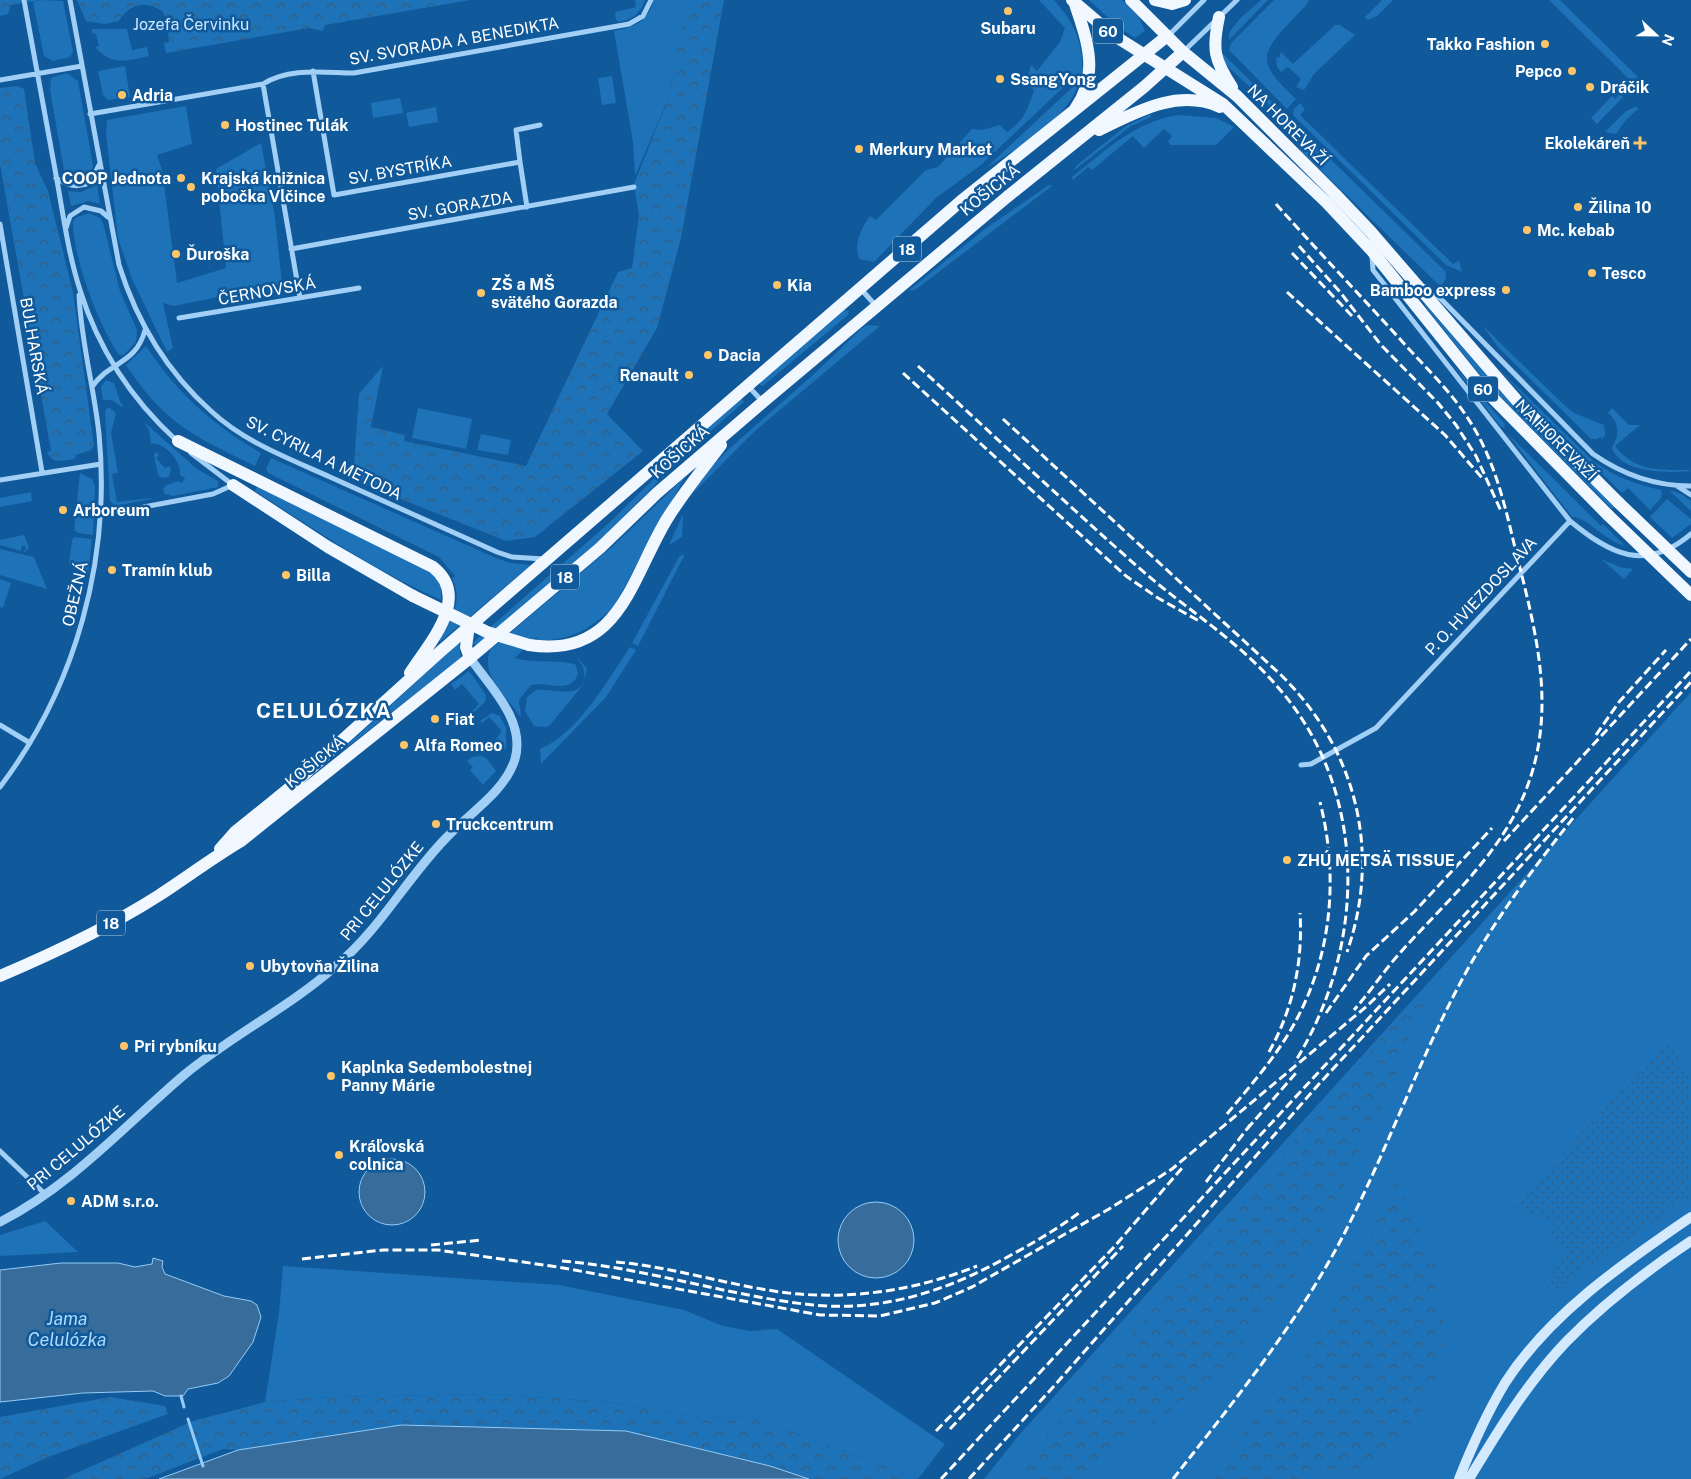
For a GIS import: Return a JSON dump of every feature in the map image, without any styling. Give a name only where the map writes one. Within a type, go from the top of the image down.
[{"type":"main road","name":"60","points":[[1131,0],[1183,52]]},
{"type":"main road","points":[[1155,0],[1172,4],[1185,0]]},
{"type":"main road","name":"60","points":[[1073,1],[1113,36],[1166,68]]},
{"type":"main road","points":[[1069,116],[1078,104],[1085,88],[1090,65],[1089,45],[1073,1]]},
{"type":"main road","points":[[1219,17],[1214,44],[1216,60],[1237,96]]},
{"type":"main road","name":"18","points":[[1145,56],[1166,37]]},
{"type":"main road","name":"18","points":[[1166,68],[1183,52]]},
{"type":"main road","name":"NA HOREVAŽÍ","points":[[1183,52],[1237,96],[1371,232],[1519,403],[1691,572]]},
{"type":"main road","name":"KOŠICKÁ","points":[[214,856],[235,832],[287,790],[469,626],[549,559],[961,201],[1145,56]]},
{"type":"main road","name":"KOŠICKÁ","points":[[0,976],[61,949],[111,923],[157,896],[214,856],[241,841],[470,658],[600,548],[657,492],[876,306],[1166,68]]},
{"type":"main road","name":"NA HOREVAŽÍ","points":[[1166,68],[1222,104],[1326,202],[1372,251],[1478,384],[1608,515],[1691,595]]},
{"type":"main road","name":"NA HOREVAŽÍ","points":[[1081,139],[1148,107],[1165,102],[1197,101],[1214,105],[1235,115]]},
{"type":"main road","points":[[233,485],[328,548],[413,596],[487,632],[529,645],[554,647],[578,642],[598,632],[618,613],[631,593],[667,519],[736,425]]},
{"type":"main road","points":[[178,441],[421,561],[439,572],[448,587],[449,608],[440,627],[400,688]]},
{"type":"main road","points":[[469,626],[466,648],[470,658]]},
{"type":"main road","points":[[1459,1479],[1478,1435],[1506,1383],[1540,1339],[1596,1286],[1691,1216]]},
{"type":"main road","points":[[1469,1479],[1514,1408],[1566,1343],[1611,1300],[1691,1241]]},
{"type":"street","name":"SV. CYRILA A METODA","points":[[70,0],[118,265],[128,295],[145,330],[166,362],[212,412],[266,447],[497,552],[512,557],[549,559]]},
{"type":"street","name":"SV. SVORADA A BENEDIKTA","points":[[90,114],[263,84],[272,79],[313,71],[354,73],[629,24],[643,16],[651,0]]},
{"type":"street","points":[[1166,37],[1204,0]]},
{"type":"street","points":[[1183,52],[1237,0]]},
{"type":"street","points":[[25,2],[65,230],[79,289],[96,334],[115,366],[146,410],[178,441],[233,485],[213,494],[101,515]]},
{"type":"street","points":[[0,80],[82,66]]},
{"type":"street","name":"SV. BYSTRÍKA","points":[[313,71],[334,195],[520,162]]},
{"type":"street","points":[[263,84],[300,298]]},
{"type":"street","points":[[527,207],[516,130],[540,125]]},
{"type":"street","points":[[56,178],[64,184],[80,186],[90,183],[99,164]]},
{"type":"street","name":"SV. GORAZDA","points":[[292,249],[634,187]]},
{"type":"street","points":[[65,230],[70,216],[84,207],[102,211],[108,217]]},
{"type":"street","name":"BULHARSKÁ","points":[[0,224],[42,472]]},
{"type":"street","name":"NA HOREVAŽÍ","points":[[1372,251],[1373,270],[1570,521]]},
{"type":"street","name":"NA HOREVAŽÍ","points":[[1406,272],[1441,300],[1593,454],[1612,467],[1640,479],[1677,486],[1691,486]]},
{"type":"street","name":"ČERNOVSKÁ","points":[[179,318],[358,288]]},
{"type":"street","points":[[860,288],[876,306]]},
{"type":"street","name":"OBEŽNÁ","points":[[0,787],[30,743],[58,688],[79,633],[91,587],[101,515],[101,464],[92,388],[80,322],[79,289]]},
{"type":"street","points":[[92,388],[99,377],[133,355],[142,343],[145,330]]},
{"type":"street","points":[[747,385],[763,402]]},
{"type":"street","points":[[0,480],[101,464]]},
{"type":"street","points":[[1677,486],[1691,495]]},
{"type":"street","points":[[1570,521],[1596,542],[1628,556],[1641,556],[1664,551],[1691,534]]},
{"type":"street","name":"P. O. HVIEZDOSLAVA","points":[[1301,765],[1311,764],[1376,728],[1570,521]]},
{"type":"street","name":"PRI CELULÓZKE","points":[[0,1222],[46,1195],[98,1153],[186,1073],[338,965],[375,926],[436,848],[500,786],[515,759],[516,732],[507,711],[470,658]]},
{"type":"street","points":[[0,726],[30,743]]},
{"type":"street","points":[[0,1151],[46,1195]]},
{"type":"green space","points":[[0,0],[40,0],[11,5],[8,14],[0,16]]},
{"type":"green space","points":[[40,0],[63,1],[73,52],[70,57],[53,61],[44,56],[33,2]]},
{"type":"green space","name":"Jozefa Červinku","points":[[77,0],[470,0],[325,25],[323,31],[309,28],[166,53],[164,43],[169,42],[168,30],[162,11],[144,5],[133,7],[119,21],[104,24],[86,21]]},
{"type":"green space","points":[[635,0],[645,0],[641,9],[624,21],[619,22],[616,20],[615,12],[636,7]]},
{"type":"green space","points":[[654,0],[687,0],[668,99],[635,176],[633,142],[614,31],[635,25],[644,19]]},
{"type":"green space","points":[[686,0],[724,0],[681,238],[657,328],[607,414],[643,451],[535,537],[506,541],[353,480],[359,394],[383,366],[371,427],[405,435],[404,441],[526,466],[618,272],[632,268],[639,216],[634,184],[668,99]]},
{"type":"green space","points":[[1039,0],[1054,0],[1068,17],[1080,44],[1082,75],[1071,80],[981,165],[936,198],[874,262],[860,259],[857,248],[858,243],[861,231],[870,216],[876,220],[926,170],[938,167],[972,129],[982,130],[1000,125],[1007,132],[1021,119],[1034,90],[1026,82],[1031,65],[1037,71],[1060,42],[1065,28]]},
{"type":"green space","points":[[1089,0],[1122,0],[1139,17],[1145,31],[1135,38],[1118,27]]},
{"type":"green space","points":[[1261,0],[1268,0],[1229,40],[1229,35],[1235,24]]},
{"type":"green space","points":[[1274,0],[1309,0],[1273,42],[1268,51],[1269,68],[1283,87],[1296,99],[1287,109],[1229,50],[1231,43]]},
{"type":"green space","points":[[1382,0],[1393,0],[1377,16],[1368,20],[1365,17]]},
{"type":"green space","points":[[1549,0],[1560,0],[1638,77],[1632,82]]},
{"type":"green space","points":[[1335,25],[1340,25],[1355,35],[1314,74],[1304,90],[1296,87],[1301,79],[1288,67],[1281,72],[1277,67],[1276,57],[1279,58],[1281,52],[1293,64]]},
{"type":"green space","points":[[92,29],[127,29],[132,50],[147,47],[149,56],[113,60],[95,47],[99,46],[96,34],[92,33]]},
{"type":"green space","points":[[1222,53],[1446,272],[1446,278],[1441,287],[1303,153],[1268,104],[1224,63]]},
{"type":"green space","points":[[125,66],[130,97],[108,100],[103,95],[98,71]]},
{"type":"green space","points":[[67,73],[78,81],[93,166],[89,175],[82,180],[74,180],[65,176],[50,90],[51,78]]},
{"type":"green space","points":[[612,76],[616,103],[602,105],[598,78]]},
{"type":"green space","points":[[1080,80],[1074,95],[1053,121],[1027,142],[985,169]]},
{"type":"green space","points":[[17,86],[24,89],[35,163],[48,191],[73,292],[94,446],[91,450],[76,455],[75,459],[63,461],[52,459],[47,452],[51,451],[0,164],[0,88]]},
{"type":"green space","points":[[1622,91],[1623,97],[1597,124],[1591,118],[1612,96],[1615,99]]},
{"type":"green space","points":[[400,98],[403,113],[373,118],[371,103]]},
{"type":"green space","points":[[1300,103],[1305,109],[1300,115],[1453,264],[1459,261],[1462,272],[1446,265],[1293,115],[1294,109]]},
{"type":"green space","points":[[186,106],[192,144],[157,155],[162,169],[177,283],[226,268],[216,169],[261,143],[275,217],[282,284],[174,306],[163,303],[173,348],[167,352],[132,279],[118,238],[106,134],[107,120]]},
{"type":"green space","points":[[436,107],[438,122],[409,127],[406,113]]},
{"type":"green space","points":[[1635,107],[1639,108],[1625,121],[1616,134],[1605,132],[1626,111]]},
{"type":"green space","points":[[1151,114],[1151,117],[1131,126],[1073,171],[1077,165],[1126,126]]},
{"type":"green space","points":[[1179,115],[1216,118],[1234,127],[1216,145],[1171,145],[1168,142],[1172,136],[1164,129],[1144,148],[1133,136],[1092,170],[1088,167],[1073,180],[1072,177],[1121,138],[1148,124]]},
{"type":"green space","points":[[97,185],[100,204],[89,201],[71,206],[68,191],[81,192]]},
{"type":"green space","points":[[1049,185],[1052,186],[915,290],[908,291],[986,228]]},
{"type":"green space","points":[[89,213],[100,218],[103,223],[120,291],[137,330],[136,342],[124,355],[119,355],[95,309],[77,253],[73,221],[77,217]]},
{"type":"green space","points":[[1425,304],[1515,408],[1615,507],[1612,509],[1484,380]]},
{"type":"green space","points":[[845,310],[849,311],[848,315],[763,386],[760,385],[760,382]]},
{"type":"green space","points":[[867,325],[880,326],[755,431],[690,496],[715,463],[730,448]]},
{"type":"green space","points":[[1482,325],[1563,404],[1574,413],[1604,425],[1605,434],[1603,439],[1600,437],[1591,439],[1498,347]]},
{"type":"green space","points":[[146,346],[170,378],[197,407],[227,431],[261,453],[255,466],[215,446],[182,426],[154,401],[126,365]]},
{"type":"green space","points":[[1449,360],[1505,424],[1504,428],[1500,426]]},
{"type":"green space","points":[[1497,367],[1593,461],[1626,479],[1662,490],[1661,498],[1650,510],[1628,488],[1622,493],[1542,416]]},
{"type":"green space","points":[[106,380],[114,383],[121,404],[123,404],[122,407],[112,400],[103,400],[101,387]]},
{"type":"green space","points":[[741,398],[744,402],[696,444],[597,543],[477,645],[471,644],[609,523],[692,441]]},
{"type":"green space","points":[[109,407],[116,413],[111,433],[118,473],[112,474],[117,502],[151,499],[115,506],[110,501],[105,413]]},
{"type":"green space","points":[[418,408],[472,419],[466,449],[412,438]]},
{"type":"green space","points":[[1612,408],[1629,425],[1640,425],[1615,446],[1628,459],[1650,468],[1691,471],[1646,470],[1624,462],[1617,456],[1612,447],[1615,442],[1617,429],[1614,420],[1608,413]]},
{"type":"green space","points":[[144,422],[197,469],[218,481],[218,487],[173,496],[165,494],[163,489],[165,486],[177,481],[182,483],[185,478],[180,475],[178,464],[172,454],[162,446],[151,444],[149,430]]},
{"type":"green space","points":[[1506,432],[1601,526],[1603,524],[1625,546],[1610,539],[1584,521],[1572,517]]},
{"type":"green space","points":[[481,434],[511,440],[508,455],[477,450]]},
{"type":"green space","points":[[156,452],[159,455],[156,458],[165,468],[169,466],[171,469],[169,477],[162,478],[158,475],[154,455]]},
{"type":"green space","points":[[271,458],[496,558],[511,563],[531,565],[440,642],[443,629],[455,608],[457,600],[452,578],[455,576],[439,557],[268,473],[266,469]]},
{"type":"green space","points":[[80,473],[92,479],[95,486],[93,535],[78,533],[74,530]]},
{"type":"green space","points":[[685,477],[615,605],[598,620],[581,631],[551,640],[539,640],[536,637],[515,658],[531,661],[571,663],[576,665],[578,674],[575,680],[564,686],[531,685],[519,700],[521,718],[492,678],[488,660],[490,650],[613,546]]},
{"type":"green space","points":[[258,485],[433,572],[441,586],[441,600],[369,563],[323,535],[255,491]]},
{"type":"green space","points":[[1669,490],[1681,494],[1691,501],[1691,511]]},
{"type":"green space","points":[[31,492],[32,501],[0,507],[0,498]]},
{"type":"green space","points":[[1667,499],[1691,519],[1691,524],[1672,538],[1650,517]]},
{"type":"green space","points":[[683,514],[682,537],[669,545]]},
{"type":"green space","points":[[24,535],[29,547],[26,552],[22,551],[26,550],[25,545],[21,547],[21,551],[0,545],[0,540]]},
{"type":"green space","points":[[74,537],[92,539],[88,574],[82,573],[82,568],[69,564]]},
{"type":"green space","points":[[0,549],[34,557],[47,589],[0,575]]},
{"type":"green space","points":[[683,554],[684,556],[638,646],[632,643],[679,557]]},
{"type":"green space","points":[[1601,559],[1620,567],[1633,569],[1624,579]]},
{"type":"green space","points":[[0,579],[11,583],[3,608],[0,607]]},
{"type":"green space","points":[[459,643],[461,658],[346,748],[346,746]]},
{"type":"green space","points":[[630,647],[636,650],[606,697],[541,764],[540,749],[567,731],[579,718],[602,690]]},
{"type":"green space","points":[[577,657],[587,669],[584,681],[584,671]]},
{"type":"green space","points":[[469,671],[486,695],[485,702],[474,712],[472,711],[479,704],[462,684],[455,690],[451,684]]},
{"type":"green space","points":[[584,681],[583,685],[550,725],[546,727],[534,726],[525,711],[527,697],[536,690],[575,690],[581,687]]},
{"type":"green space","points":[[1691,692],[1691,1479],[984,1479],[1019,1435]]},
{"type":"green space","points":[[492,713],[500,716],[506,728],[506,750],[496,739],[502,731],[489,717],[482,723],[480,721]]},
{"type":"green space","points":[[481,756],[486,758],[496,771],[483,785],[470,770],[473,767],[467,761],[472,757]]},
{"type":"green space","points":[[1430,990],[1392,1083],[1309,1258],[1273,1301],[1223,1374],[1074,1479],[1038,1479],[1015,1472],[1412,1001]]},
{"type":"green space","points":[[1667,1042],[1691,1077],[1691,1197],[1547,1295],[1543,1293],[1566,1247],[1550,1241],[1554,1222],[1511,1208]]},
{"type":"green space","points":[[1395,1183],[1404,1197],[1436,1266],[1444,1331],[1434,1386],[1407,1436],[1350,1474],[1300,1479],[1207,1479],[1312,1348]]},
{"type":"green space","points":[[45,1221],[78,1252],[0,1256],[0,1235]]},
{"type":"green space","points":[[283,1266],[559,1285],[684,1310],[723,1326],[750,1331],[777,1329],[945,1444],[918,1479],[752,1417],[701,1418],[608,1402],[487,1394],[331,1397],[265,1402],[279,1313]]},
{"type":"green space","points":[[487,1394],[608,1402],[701,1418],[752,1417],[918,1479],[809,1479],[770,1466],[626,1431],[401,1425],[238,1450],[223,1449],[145,1479],[63,1479],[193,1421],[265,1402],[331,1397]]},
{"type":"green space","points":[[110,1397],[165,1406],[168,1414],[48,1457],[0,1479],[0,1417]]},
{"type":"water","points":[[385,1159],[399,1159],[411,1164],[420,1173],[425,1185],[423,1205],[416,1216],[399,1225],[385,1225],[373,1220],[364,1211],[359,1199],[359,1185],[364,1173],[373,1164]]},
{"type":"water","points":[[876,1202],[890,1205],[903,1213],[911,1226],[914,1240],[911,1254],[903,1267],[890,1275],[876,1278],[862,1275],[849,1267],[841,1254],[838,1240],[841,1226],[849,1213],[862,1205]]},
{"type":"water","name":"Jama Celulózka","points":[[153,1258],[163,1261],[162,1267],[165,1274],[224,1296],[251,1301],[257,1305],[261,1317],[253,1342],[229,1376],[218,1383],[188,1389],[183,1396],[165,1396],[153,1391],[83,1393],[0,1402],[0,1270],[61,1263],[118,1263],[135,1267],[152,1264]]},
{"type":"water","points":[[401,1425],[626,1431],[770,1466],[809,1479],[159,1479],[238,1450]]},
{"type":"waterway","points":[[181,1396],[184,1407]]},
{"type":"waterway","points":[[188,1419],[203,1466]]},
{"type":"railway","points":[[1276,204],[1442,384],[1475,429],[1496,478],[1538,649],[1542,715],[1538,747],[1529,781],[1515,814],[1503,834],[1476,870],[1399,954],[1354,1010]]},
{"type":"railway","points":[[1299,246],[1340,292],[1381,345],[1438,403],[1456,425],[1476,456],[1501,511]]},
{"type":"railway","points":[[1292,253],[1352,316]]},
{"type":"railway","points":[[1287,292],[1445,435],[1482,478]]},
{"type":"railway","points":[[918,366],[1155,582],[1243,652],[1276,685],[1307,727],[1329,772],[1342,820],[1348,869],[1345,919],[1336,969],[1319,1017],[1295,1062]]},
{"type":"railway","points":[[903,373],[1126,576],[1158,598],[1199,621]]},
{"type":"railway","points":[[1003,419],[1281,675],[1307,704],[1328,735],[1344,769],[1355,803],[1361,839],[1362,877],[1357,914],[1347,952]]},
{"type":"railway","points":[[1504,841],[1691,639]]},
{"type":"railway","points":[[1596,735],[1619,702],[1666,650]]},
{"type":"railway","points":[[941,1479],[1691,671]]},
{"type":"railway","points":[[969,1479],[1055,1385],[1319,1084],[1691,682]]},
{"type":"railway","points":[[1227,1114],[1262,1072],[1286,1038],[1306,1000],[1316,972],[1324,945],[1330,888],[1326,830],[1320,802]]},
{"type":"railway","points":[[1173,1479],[1264,1361],[1325,1269],[1359,1204],[1448,1006],[1465,974],[1489,933],[1516,893],[1574,817]]},
{"type":"railway","points":[[1326,1013],[1366,956],[1414,912],[1492,828]]},
{"type":"railway","points":[[1269,1052],[1284,1019],[1295,985],[1300,949],[1300,913]]},
{"type":"railway","points":[[302,1259],[383,1250],[438,1250],[558,1267],[820,1315],[880,1316],[935,1303],[972,1287],[1109,1209],[1172,1169],[1367,1006],[1390,984]]},
{"type":"railway","points":[[1247,1129],[1296,1073]]},
{"type":"railway","points":[[1206,1182],[1250,1125]]},
{"type":"railway","points":[[936,1431],[1114,1247],[1182,1168]]},
{"type":"railway","points":[[562,1261],[625,1270],[781,1301],[813,1305],[866,1305],[916,1296],[964,1279],[1029,1245],[1079,1213]]},
{"type":"railway","points":[[431,1245],[482,1240]]},
{"type":"railway","points":[[950,1429],[1123,1246]]},
{"type":"railway","points":[[616,1262],[638,1264],[766,1290],[812,1295],[861,1294],[908,1287],[977,1266]]},
{"type":"place","name":"Subaru","points":[[1008,11]]},
{"type":"place","name":"Takko Fashion","points":[[1545,44]]},
{"type":"place","name":"Pepco","points":[[1572,71]]},
{"type":"place","name":"SsangYong","points":[[1000,79]]},
{"type":"place","name":"Dráčik","points":[[1590,87]]},
{"type":"place","name":"Adria","points":[[122,95]]},
{"type":"place","name":"Hostinec Tulák","points":[[225,125]]},
{"type":"place","name":"Ekolekáreň","points":[[1640,143]]},
{"type":"place","name":"Merkury Market","points":[[859,149]]},
{"type":"place","name":"COOP Jednota","points":[[181,178]]},
{"type":"place","name":"Krajská knižnica pobočka Vlčince","points":[[191,187]]},
{"type":"place","name":"Žilina 10","points":[[1578,207]]},
{"type":"place","name":"Mc. kebab","points":[[1527,230]]},
{"type":"place","name":"Ďuroška","points":[[176,254]]},
{"type":"place","name":"Tesco","points":[[1592,273]]},
{"type":"place","name":"Kia","points":[[777,285]]},
{"type":"place","name":"Bamboo express","points":[[1506,290]]},
{"type":"place","name":"ZŠ a MŠ svätého Gorazda","points":[[481,293]]},
{"type":"place","name":"Dacia","points":[[708,355]]},
{"type":"place","name":"Renault","points":[[689,375]]},
{"type":"place","name":"Arboreum","points":[[63,510]]},
{"type":"place","name":"Tramín klub","points":[[112,570]]},
{"type":"place","name":"Billa","points":[[286,575]]},
{"type":"place","name":"Fiat","points":[[435,719]]},
{"type":"place","name":"Alfa Romeo","points":[[404,745]]},
{"type":"place","name":"Truckcentrum","points":[[436,824]]},
{"type":"place","name":"ZHÚ METSÄ TISSUE","points":[[1287,860]]},
{"type":"place","name":"Ubytovňa Žilina","points":[[250,966]]},
{"type":"place","name":"Pri rybníku","points":[[124,1046]]},
{"type":"place","name":"Kaplnka Sedembolestnej Panny Márie","points":[[331,1076]]},
{"type":"place","name":"Kráľovská colnica","points":[[339,1155]]},
{"type":"place","name":"ADM s.r.o.","points":[[71,1201]]},
{"type":"district","name":"CELULÓZKA","points":[[324,710]]}]
